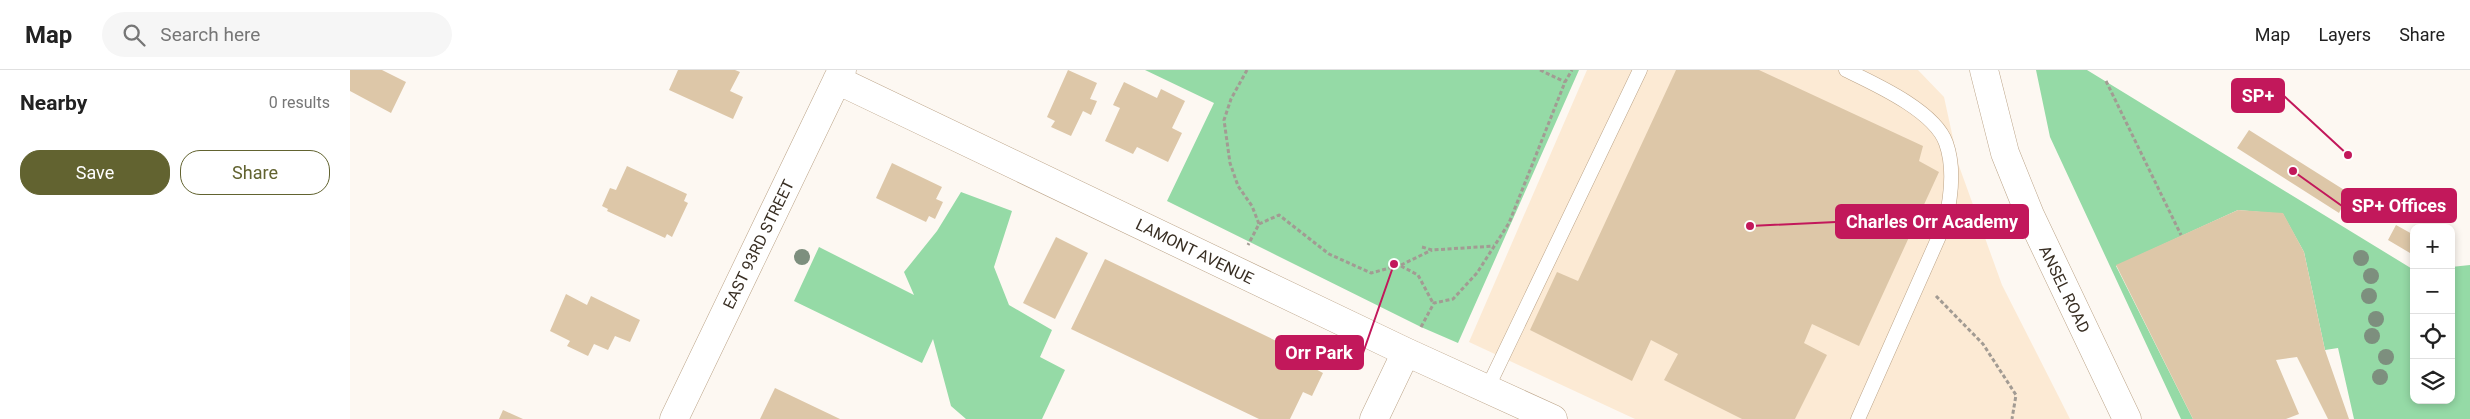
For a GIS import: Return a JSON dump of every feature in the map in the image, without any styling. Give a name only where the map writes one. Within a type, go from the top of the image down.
[{"type":"street","name":"ANSEL ROAD","points":[[1984,70],[2004,153],[2030,216],[2127,419]]},
{"type":"street","name":"LAMONT AVENUE","points":[[840,75],[1406,352],[1488,387],[1553,419]]},
{"type":"street","name":"EAST 93RD STREET","points":[[674,419],[840,75]]},
{"type":"street","points":[[1374,419],[1406,352]]},
{"type":"lane","points":[[1488,387],[1640,70]]},
{"type":"lane","points":[[1846,70],[1880,86],[1926,116],[1946,142],[1951,173],[1950,202],[1946,223],[1858,419]]},
{"type":"path","points":[[1247,70],[1231,99],[1224,120],[1230,163],[1238,186],[1252,206],[1259,224]]},
{"type":"path","points":[[1540,70],[1565,82]]},
{"type":"path","points":[[1421,327],[1434,304],[1453,299],[1477,273],[1509,223],[1565,82],[1572,70]]},
{"type":"path","points":[[2106,81],[2181,235]]},
{"type":"path","points":[[1248,245],[1259,224],[1279,215],[1329,254],[1371,273],[1401,265],[1432,250]]},
{"type":"path","points":[[1422,247],[1432,250],[1494,246]]},
{"type":"path","points":[[1401,265],[1418,275],[1434,304]]},
{"type":"path","points":[[1920,280],[1983,344],[2016,395],[2012,419]]},
{"type":"shaded area","points":[[1587,70],[1918,70],[1944,97],[1959,166],[2002,285],[2070,419],[1635,419],[1469,342]]},
{"type":"green space","points":[[1145,70],[1579,70],[1458,343],[1421,327],[1167,201],[1214,103]]},
{"type":"green space","points":[[2036,70],[2087,70],[2410,268],[2410,404],[2455,404],[2455,267],[2470,265],[2470,419],[2354,419],[2338,348],[2325,350],[2304,252],[2283,214],[2238,210],[2116,266],[2193,419],[2181,419],[2050,137]]},
{"type":"green space","points":[[961,192],[1012,211],[994,267],[1009,305],[1052,330],[1040,357],[1065,370],[1042,419],[966,419],[951,406],[933,339],[922,363],[794,301],[819,247],[914,295],[904,272],[937,231]]},
{"type":"building","points":[[350,70],[382,70],[406,82],[391,113],[350,91]]},
{"type":"building","points":[[678,70],[735,70],[740,72],[730,91],[743,97],[733,119],[669,90]]},
{"type":"building","points":[[1068,70],[1097,83],[1090,99],[1097,101],[1091,115],[1083,111],[1071,136],[1051,127],[1055,121],[1047,117]]},
{"type":"building","points":[[1676,70],[1759,70],[1923,146],[1919,161],[1939,172],[1859,346],[1812,324],[1804,343],[1827,355],[1795,419],[1742,419],[1664,380],[1678,354],[1651,340],[1632,381],[1530,330],[1557,272],[1578,281]]},
{"type":"building","points":[[1124,82],[1157,98],[1161,89],[1185,101],[1172,128],[1182,133],[1168,162],[1137,147],[1133,154],[1105,141],[1120,108],[1113,105]]},
{"type":"building","points":[[2249,130],[2349,193],[2339,213],[2237,148]]},
{"type":"building","points":[[892,163],[942,187],[936,199],[943,202],[935,219],[929,216],[926,222],[876,198]]},
{"type":"building","points":[[627,166],[687,194],[684,201],[688,203],[672,237],[667,234],[665,238],[607,211],[608,209],[602,206],[610,188],[616,190]]},
{"type":"building","points":[[2238,210],[2283,213],[2304,252],[2325,350],[2349,419],[2328,419],[2297,357],[2276,360],[2299,414],[2286,419],[2193,419],[2116,265]]},
{"type":"building","points":[[2396,225],[2410,233],[2410,253],[2388,240]]},
{"type":"building","points":[[1056,237],[1088,253],[1055,319],[1023,303]]},
{"type":"building","points":[[1105,259],[1312,358],[1310,366],[1323,373],[1312,396],[1303,392],[1290,419],[1259,419],[1071,329]]},
{"type":"building","points":[[566,294],[587,305],[591,296],[640,320],[630,342],[615,336],[608,350],[594,344],[588,356],[567,346],[570,341],[550,331]]},
{"type":"building","points":[[775,388],[840,419],[760,419]]},
{"type":"building","points":[[503,410],[523,419],[499,419]]},
{"type":"place","name":"SP+","points":[[2348,155]]},
{"type":"place","name":"SP+ Offices","points":[[2293,171]]},
{"type":"place","name":"Charles Orr Academy","points":[[1750,226]]},
{"type":"place","name":"Orr Park","points":[[1394,264]]}]
